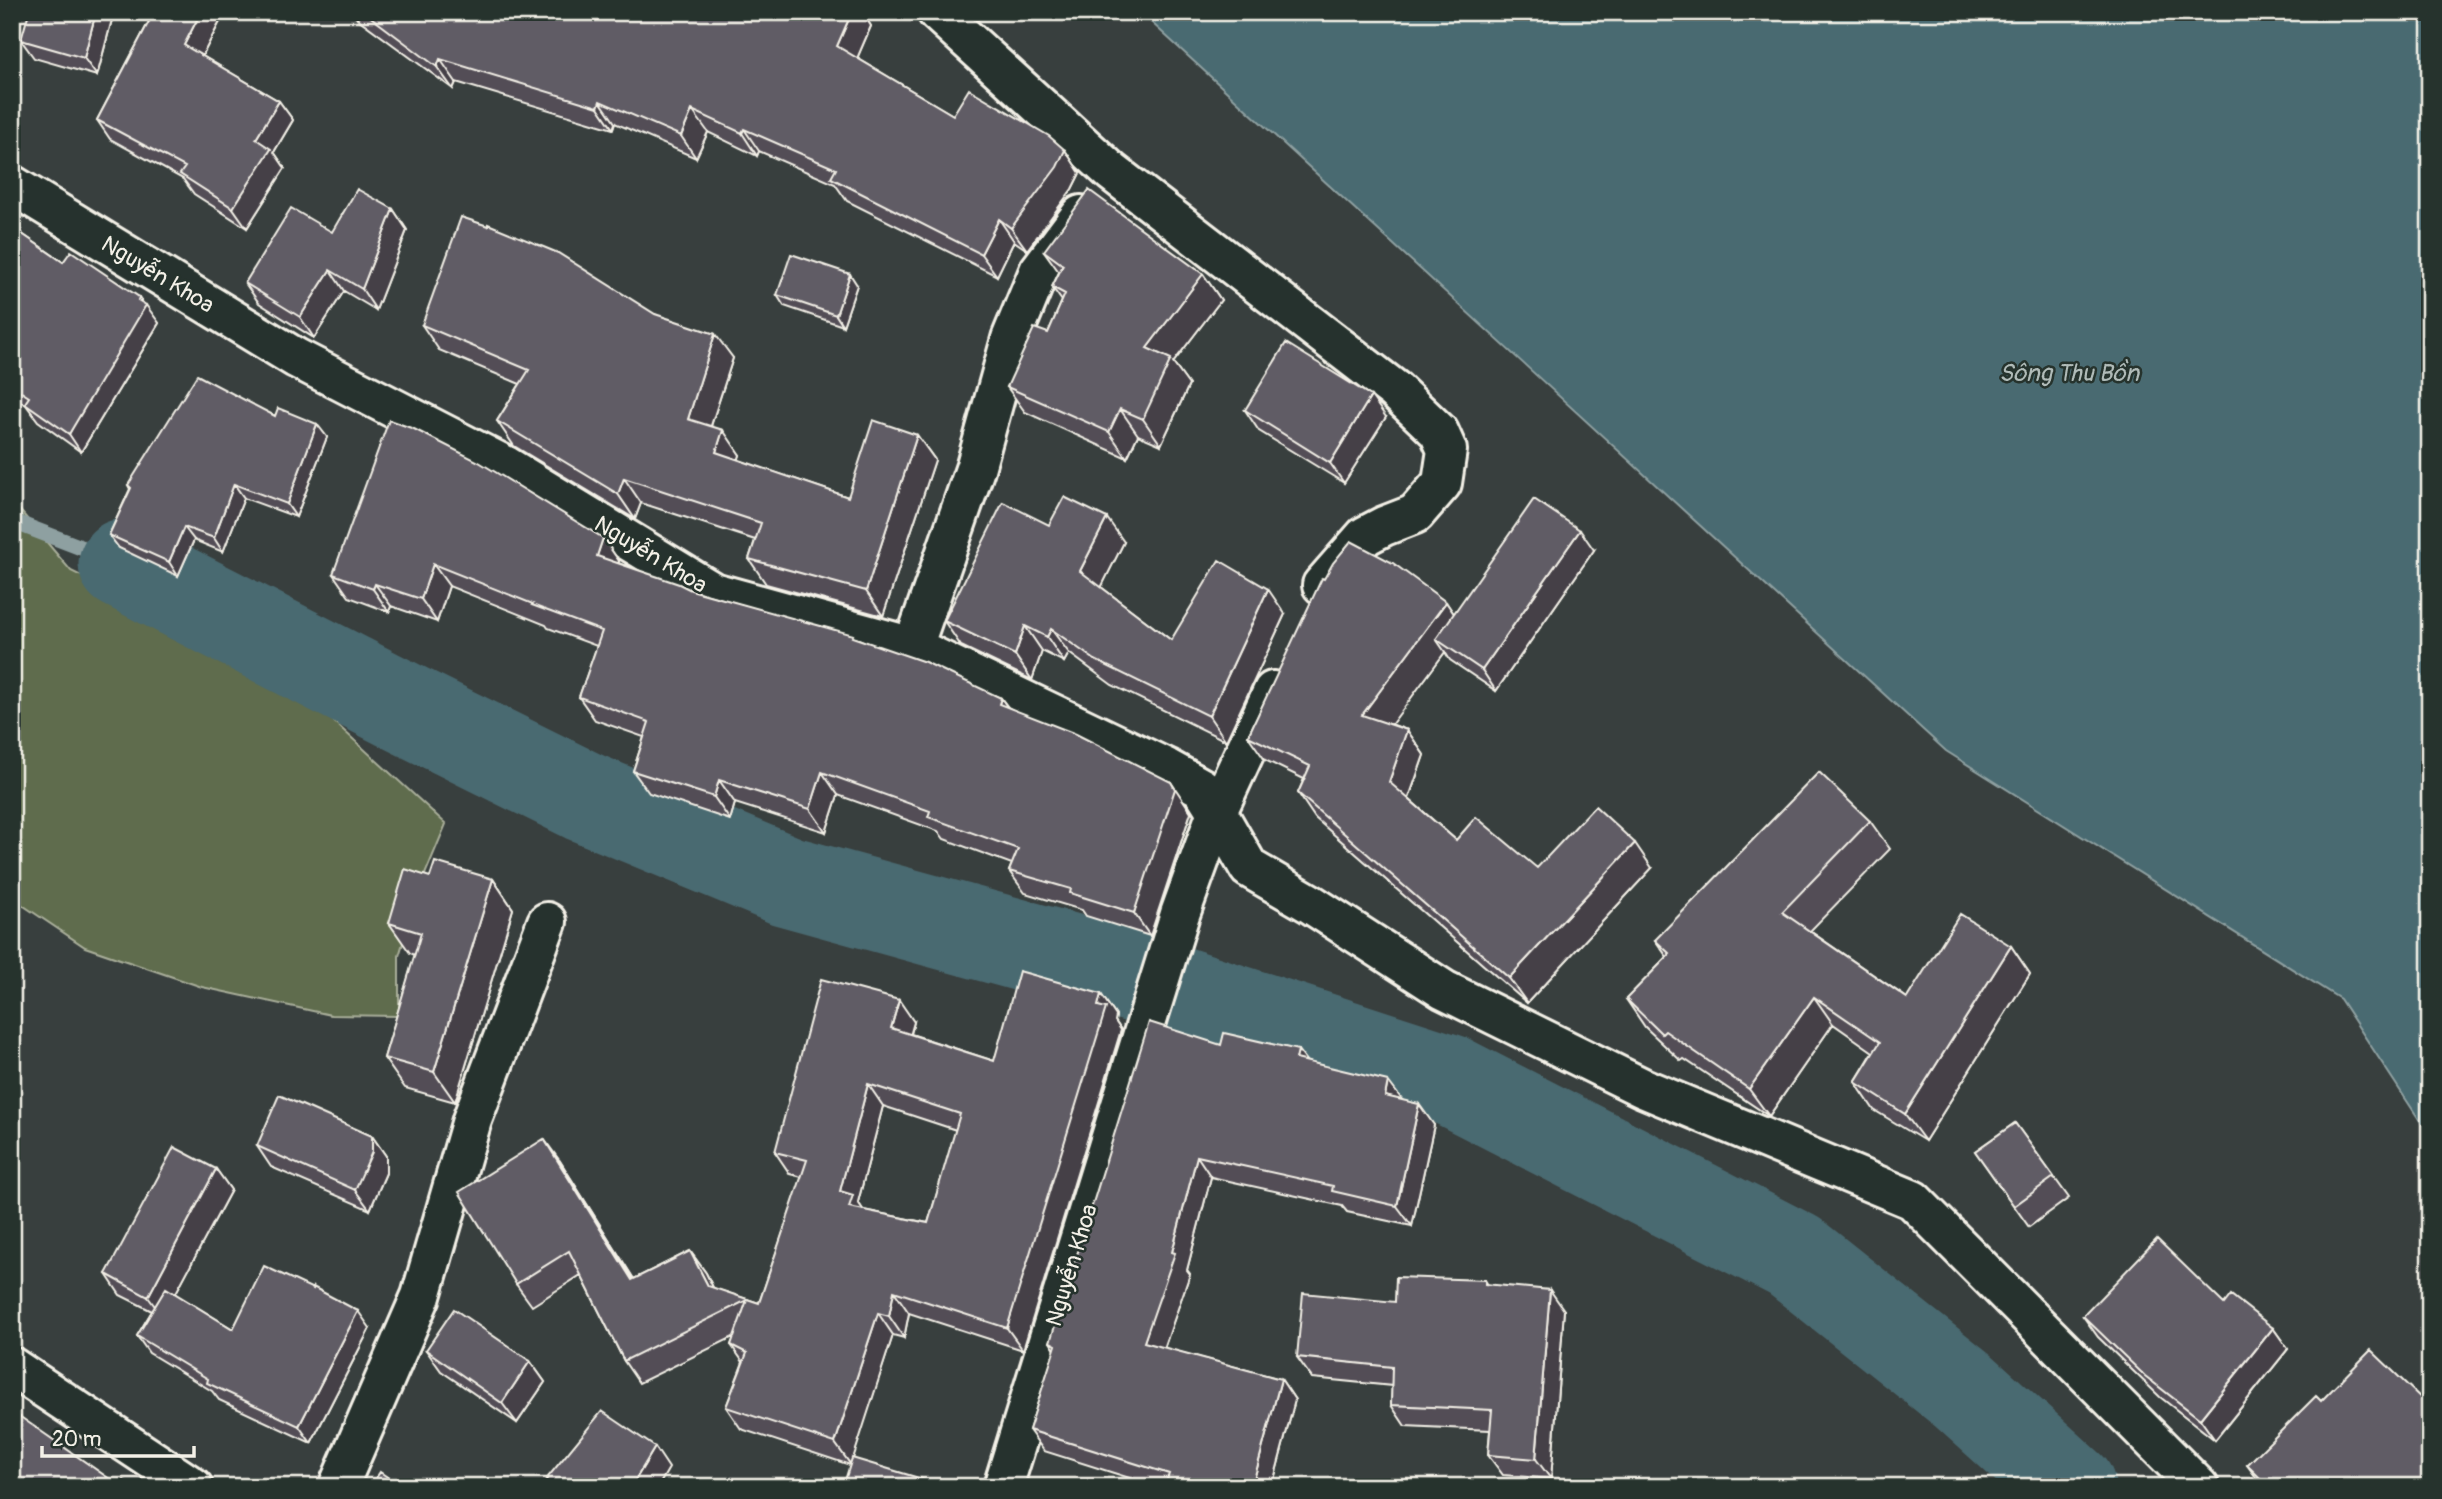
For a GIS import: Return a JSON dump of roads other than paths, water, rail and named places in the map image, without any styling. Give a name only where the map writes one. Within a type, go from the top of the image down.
[{"type":"street","points":[[937,12],[1112,172],[1395,390],[1439,432],[1447,450],[1442,483],[1415,513],[1365,536],[1323,585],[1305,622]]},
{"type":"street","points":[[912,647],[975,469],[1011,339],[1039,271],[1112,172]]},
{"type":"street","name":"Nguyễn Khoa","points":[[12,185],[296,358],[506,466],[713,592],[912,647],[1166,768],[1202,788],[1248,868],[1311,904],[1444,990],[1643,1088],[1913,1200],[2199,1487]]},
{"type":"street","points":[[1217,812],[1287,660]]},
{"type":"street","name":"Nguyễn Khoa","points":[[1003,1487],[1180,914],[1217,812]]},
{"type":"street","points":[[338,1487],[421,1296],[472,1120],[547,922]]},
{"type":"street","points":[[12,1367],[193,1487]]},
{"type":"water","name":"Sông Thu Bồn","points":[[1140,12],[2430,12],[2430,1136],[2340,999],[1946,751]]},
{"type":"waterway","points":[[12,521],[124,564]]},
{"type":"waterway","points":[[124,564],[585,797],[787,881],[1118,972],[1448,1079],[1794,1256],[1964,1391],[2070,1487]]}]
